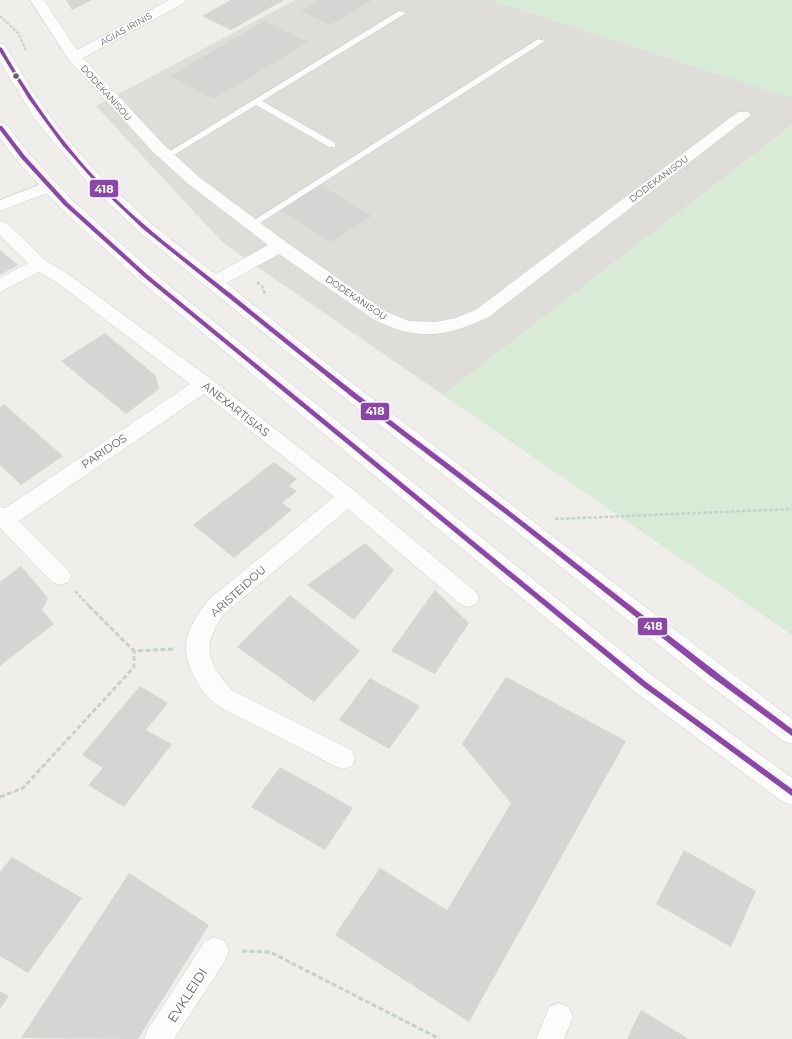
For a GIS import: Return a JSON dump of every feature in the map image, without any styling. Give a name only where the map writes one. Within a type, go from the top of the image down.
[{"type":"main road","points":[[0,48],[28,100],[42,120],[79,163],[131,216],[349,393],[517,520],[690,656],[792,733]]},
{"type":"main road","points":[[0,127],[19,152],[49,186],[114,249],[235,351],[644,684],[792,793]]},
{"type":"street","name":"DODEKANISOU","points":[[37,0],[74,57],[166,156],[194,180],[280,246],[379,315],[393,322],[422,329],[448,326],[483,313],[743,115]]},
{"type":"street","name":"AGIAS IRINIS","points":[[74,57],[179,0]]},
{"type":"street","points":[[0,206],[49,186]]},
{"type":"street","name":"ANEXARTISIAS","points":[[0,226],[39,264],[62,278],[204,384],[348,496],[468,598]]},
{"type":"street","points":[[213,283],[280,246]]},
{"type":"street","points":[[0,286],[39,264]]},
{"type":"street","name":"PARIDOS","points":[[60,576],[2,517],[204,384]]},
{"type":"street","name":"ARISTEIDOU","points":[[343,758],[224,697],[210,682],[200,665],[197,647],[199,632],[205,621],[216,607],[348,496]]},
{"type":"street","name":"EVKLEIDI","points":[[158,1039],[215,951]]},
{"type":"lane","points":[[166,156],[402,13]]},
{"type":"lane","points":[[252,224],[541,41]]},
{"type":"lane","points":[[256,101],[332,146]]},
{"type":"path","points":[[0,16],[18,33],[28,53]]},
{"type":"path","points":[[238,269],[262,286],[267,300]]},
{"type":"path","points":[[559,524],[552,519],[792,509]]},
{"type":"path","points":[[0,797],[23,788],[134,667],[134,651],[60,576]]},
{"type":"path","points":[[134,651],[197,647]]},
{"type":"path","points":[[215,951],[270,952],[440,1039]]},
{"type":"shaded area","points":[[295,0],[490,0],[792,98],[792,125],[443,395],[223,243],[96,106]]},
{"type":"green space","points":[[490,0],[792,0],[792,98]]},
{"type":"green space","points":[[792,125],[792,635],[443,395]]},
{"type":"building","points":[[66,0],[92,0],[72,10]]},
{"type":"building","points":[[231,0],[284,0],[231,30],[202,16]]},
{"type":"building","points":[[318,0],[372,0],[330,25],[300,11]]},
{"type":"building","points":[[264,21],[308,42],[214,99],[170,76]]},
{"type":"building","points":[[319,184],[372,216],[331,242],[278,209]]},
{"type":"building","points":[[0,250],[18,265],[0,275]]},
{"type":"building","points":[[105,333],[156,376],[159,389],[126,414],[61,361]]},
{"type":"building","points":[[4,404],[63,456],[21,485],[0,465],[0,407]]},
{"type":"building","points":[[274,462],[297,479],[289,486],[297,491],[282,503],[292,510],[234,558],[193,525]]},
{"type":"building","points":[[365,543],[394,570],[354,620],[307,585]]},
{"type":"building","points":[[21,566],[48,598],[42,610],[54,624],[0,666],[0,582]]},
{"type":"building","points":[[435,590],[469,623],[435,674],[391,651]]},
{"type":"building","points":[[290,595],[360,651],[314,702],[237,647]]},
{"type":"building","points":[[506,677],[626,741],[469,1022],[335,935],[380,868],[447,910],[511,803],[462,744]]},
{"type":"building","points":[[370,678],[420,706],[389,749],[339,720]]},
{"type":"building","points":[[140,686],[168,703],[146,730],[172,744],[124,807],[88,785],[103,768],[82,755]]},
{"type":"building","points":[[280,767],[353,808],[325,850],[251,807]]},
{"type":"building","points":[[684,850],[756,891],[731,947],[656,904]]},
{"type":"building","points":[[12,857],[82,898],[28,973],[0,956],[0,872]]},
{"type":"building","points":[[129,873],[209,925],[138,1039],[21,1038]]},
{"type":"building","points":[[0,991],[9,996],[0,1009]]},
{"type":"building","points":[[641,1010],[689,1039],[627,1039]]},
{"type":"transit line","name":"418","points":[[0,48],[14,74],[64,145],[103,188],[145,228],[354,395],[712,673],[792,733]]},
{"type":"transit line","name":"418","points":[[0,127],[23,157],[66,204],[147,277],[644,684],[792,793]]}]
